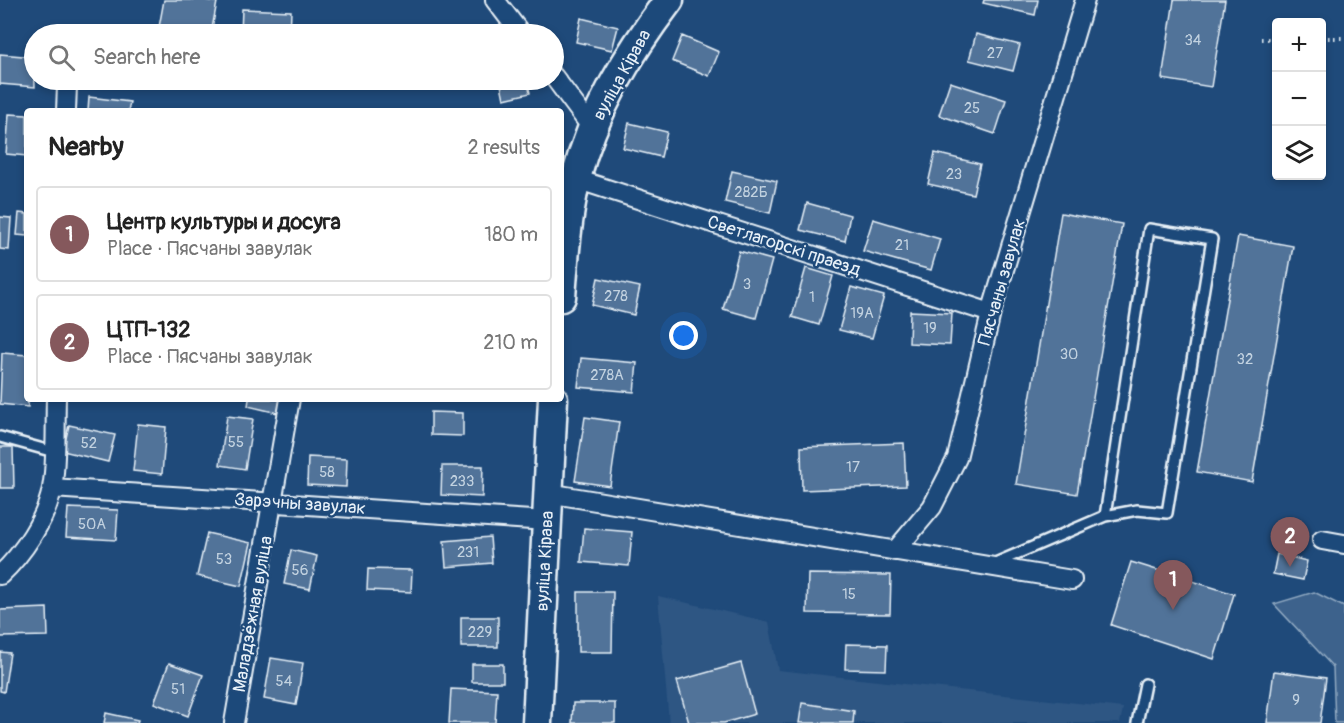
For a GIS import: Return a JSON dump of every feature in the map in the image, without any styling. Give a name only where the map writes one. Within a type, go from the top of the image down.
[{"type":"main road","name":"вуліца Кірава","points":[[564,268],[576,179],[592,128],[620,72],[669,0]]},
{"type":"main road","name":"вуліца Кірава","points":[[537,723],[553,402]]},
{"type":"street","points":[[495,0],[513,24]]},
{"type":"street","name":"Пясчаны завулак","points":[[895,551],[932,507],[957,458],[991,313],[1085,0]]},
{"type":"street","points":[[66,108],[67,90]]},
{"type":"street","points":[[564,90],[592,128]]},
{"type":"street","name":"Светлагорскі праезд","points":[[576,179],[991,313]]},
{"type":"street","points":[[0,575],[7,562],[45,513],[52,488],[56,402]]},
{"type":"street","name":"Маладзёжная вуліца","points":[[234,723],[290,402]]},
{"type":"street","name":"Зарэчны завулак","points":[[52,488],[547,521]]},
{"type":"street","points":[[549,493],[1072,580]]},
{"type":"street","points":[[1323,540],[1344,544]]},
{"type":"lane","points":[[988,566],[1105,516],[1137,510],[1167,513],[1212,239],[1149,229],[1105,516]]},
{"type":"lane","points":[[0,437],[54,452]]},
{"type":"lane","points":[[1137,723],[1145,684]]},
{"type":"path","points":[[1326,38],[1344,38]]},
{"type":"path","points":[[1261,39],[1272,39]]},
{"type":"shaded area","points":[[1314,592],[1344,607],[1344,723],[1335,723],[1333,667],[1274,604]]},
{"type":"shaded area","points":[[658,596],[769,622],[778,670],[1123,708],[1120,723],[669,723]]},
{"type":"building","points":[[164,0],[217,2],[213,24],[160,24]]},
{"type":"building","points":[[984,0],[1038,0],[1035,15],[983,3]]},
{"type":"building","points":[[1174,0],[1225,0],[1211,87],[1162,79]]},
{"type":"building","points":[[242,9],[291,11],[290,24],[241,24]]},
{"type":"building","points":[[581,18],[618,27],[612,50],[576,42]]},
{"type":"building","points":[[976,34],[1020,45],[1013,71],[969,60]]},
{"type":"building","points":[[682,36],[719,52],[709,76],[672,61]]},
{"type":"building","points":[[0,54],[24,56],[24,86],[0,84]]},
{"type":"building","points":[[950,82],[1006,100],[995,134],[939,115]]},
{"type":"building","points":[[502,90],[529,90],[530,93],[504,99]]},
{"type":"building","points":[[89,97],[130,102],[129,108],[88,108]]},
{"type":"building","points":[[9,114],[24,115],[24,156],[6,154]]},
{"type":"building","points":[[629,123],[667,132],[661,157],[623,148]]},
{"type":"building","points":[[935,153],[980,164],[973,194],[928,184]]},
{"type":"building","points":[[732,171],[777,181],[770,213],[725,202]]},
{"type":"building","points":[[807,203],[850,215],[845,241],[800,230]]},
{"type":"building","points":[[19,213],[24,214],[24,236],[17,235]]},
{"type":"building","points":[[1061,213],[1122,224],[1077,494],[1016,484]]},
{"type":"building","points":[[0,217],[11,218],[9,250],[0,249]]},
{"type":"building","points":[[873,219],[940,239],[931,270],[863,251]]},
{"type":"building","points":[[1238,236],[1293,246],[1252,482],[1197,472]]},
{"type":"building","points":[[739,251],[772,260],[756,318],[723,309]]},
{"type":"building","points":[[806,268],[833,276],[819,325],[792,317]]},
{"type":"building","points":[[598,278],[640,287],[634,315],[592,305]]},
{"type":"building","points":[[851,287],[884,296],[872,338],[839,330]]},
{"type":"building","points":[[910,311],[952,313],[950,345],[909,343]]},
{"type":"building","points":[[2,353],[24,355],[24,402],[28,402],[28,407],[0,404]]},
{"type":"building","points":[[581,358],[637,363],[634,392],[578,387]]},
{"type":"building","points":[[249,402],[280,402],[278,413],[248,406]]},
{"type":"building","points":[[431,412],[463,413],[463,436],[431,435]]},
{"type":"building","points":[[227,416],[253,419],[245,469],[220,465]]},
{"type":"building","points":[[585,417],[619,422],[610,486],[575,481]]},
{"type":"building","points":[[138,424],[166,427],[162,474],[133,471]]},
{"type":"building","points":[[69,425],[115,435],[108,462],[63,451]]},
{"type":"building","points":[[904,443],[906,486],[802,490],[801,447]]},
{"type":"building","points":[[0,447],[13,447],[14,488],[0,488]]},
{"type":"building","points":[[308,457],[347,459],[346,487],[307,485]]},
{"type":"building","points":[[442,466],[483,466],[482,497],[441,495]]},
{"type":"building","points":[[68,508],[118,510],[116,540],[66,537]]},
{"type":"building","points":[[584,528],[632,532],[629,566],[581,562]]},
{"type":"building","points":[[207,533],[251,543],[241,586],[197,576]]},
{"type":"building","points":[[490,537],[492,563],[446,567],[444,541]]},
{"type":"building","points":[[291,550],[317,556],[310,589],[284,584]]},
{"type":"building","points":[[1277,554],[1307,561],[1303,580],[1273,574]]},
{"type":"building","points":[[1131,562],[1234,594],[1214,659],[1111,625]]},
{"type":"building","points":[[368,569],[412,570],[411,592],[367,590]]},
{"type":"building","points":[[808,574],[891,575],[890,614],[807,613]]},
{"type":"building","points":[[578,592],[613,592],[612,652],[578,652]]},
{"type":"building","points":[[47,608],[48,636],[0,637],[0,610]]},
{"type":"building","points":[[461,617],[498,617],[498,647],[461,647]]},
{"type":"building","points":[[846,644],[887,645],[886,670],[845,669]]},
{"type":"building","points":[[0,652],[10,653],[4,692],[0,691]]},
{"type":"building","points":[[271,658],[303,663],[296,705],[264,699]]},
{"type":"building","points":[[169,663],[203,675],[188,716],[154,703]]},
{"type":"building","points":[[741,663],[755,714],[724,723],[689,723],[677,681]]},
{"type":"building","points":[[472,664],[503,664],[503,682],[472,682]]},
{"type":"building","points":[[1274,671],[1326,678],[1320,723],[1267,723]]},
{"type":"building","points":[[451,689],[497,691],[495,723],[449,723]]},
{"type":"building","points":[[573,703],[615,703],[615,723],[572,723]]},
{"type":"building","points":[[802,703],[854,711],[853,723],[799,723]]},
{"type":"building","points":[[106,713],[138,720],[137,723],[104,723]]},
{"type":"place","name":"ЦТП-132","points":[[1290,567]]},
{"type":"place","name":"Центр культуры и досуга","points":[[1173,610]]}]
